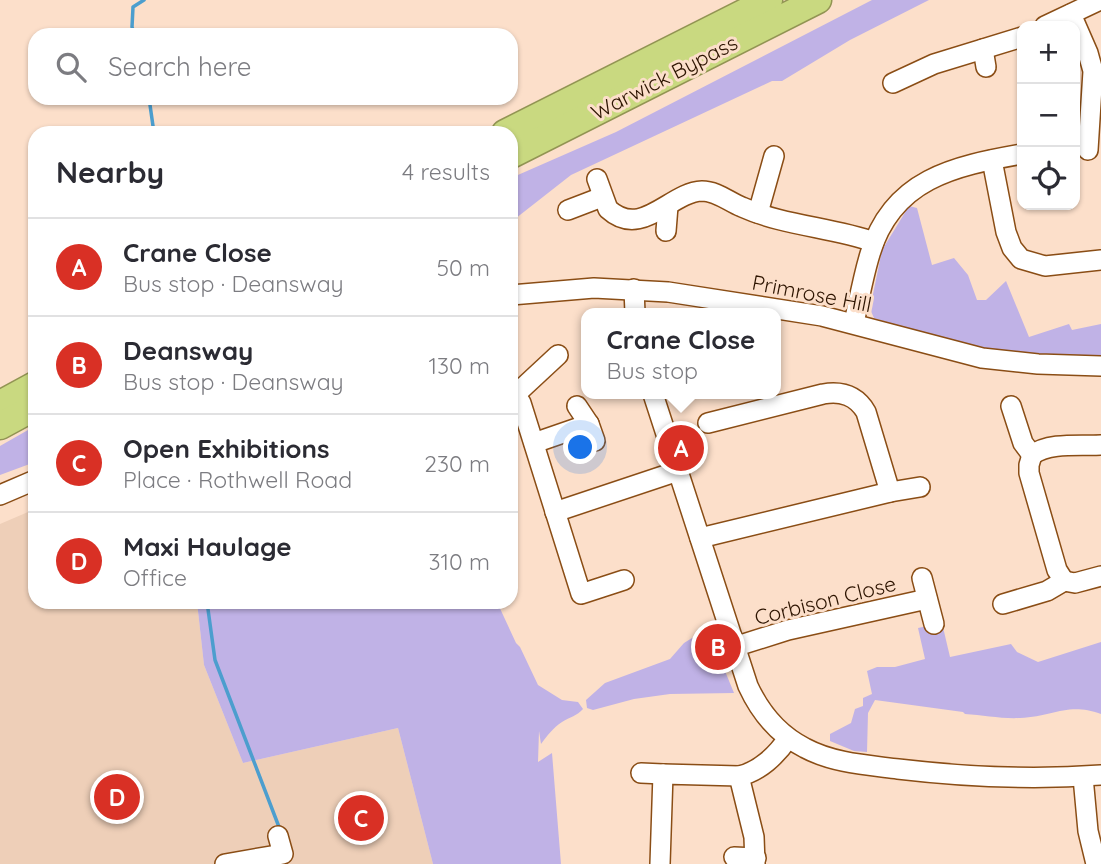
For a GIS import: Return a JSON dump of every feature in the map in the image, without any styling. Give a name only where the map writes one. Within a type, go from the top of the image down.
[{"type":"highway","name":"Warwick Bypass","points":[[518,126],[769,0]]},
{"type":"highway","name":"Warwick Bypass","points":[[518,151],[818,0]]},
{"type":"highway","points":[[0,404],[28,389]]},
{"type":"highway","points":[[0,426],[28,411]]},
{"type":"street","points":[[1056,21],[1100,0]]},
{"type":"street","points":[[1071,14],[1091,59],[1093,71],[1088,150]]},
{"type":"street","points":[[893,83],[934,64],[985,58],[1017,40]]},
{"type":"street","points":[[854,323],[874,242],[886,219],[912,189],[947,171],[1017,155]]},
{"type":"street","points":[[758,214],[774,156]]},
{"type":"street","points":[[992,160],[1006,232],[1012,248],[1021,260],[1045,266],[1101,260]]},
{"type":"street","points":[[568,210],[599,188],[608,209],[623,218],[641,218],[694,192],[706,191],[758,214],[874,242]]},
{"type":"street","points":[[666,231],[668,206]]},
{"type":"street","name":"Primrose Hill","points":[[518,294],[573,289],[634,289],[777,308]]},
{"type":"street","points":[[634,289],[635,308]]},
{"type":"street","name":"Primrose Hill","points":[[781,309],[854,323],[982,358],[1038,364],[1101,366]]},
{"type":"street","points":[[518,388],[558,355]]},
{"type":"street","points":[[708,423],[823,394],[849,395],[860,403],[866,412],[890,492]]},
{"type":"street","points":[[655,399],[734,647],[756,702],[774,726],[803,748],[821,755],[875,766],[986,777],[1092,776],[1088,831],[1096,864]]},
{"type":"street","points":[[518,401],[534,443],[580,594],[624,580]]},
{"type":"street","points":[[534,443],[592,432],[577,406]]},
{"type":"street","points":[[1011,406],[1023,443],[1032,455]]},
{"type":"street","points":[[1065,581],[1057,569],[1029,465],[1032,455],[1042,449],[1101,445]]},
{"type":"street","points":[[555,512],[678,471]]},
{"type":"street","points":[[0,495],[28,483]]},
{"type":"street","points":[[700,538],[920,486]]},
{"type":"street","points":[[1003,604],[1047,592],[1065,581],[1075,583],[1101,576]]},
{"type":"street","name":"Corbison Close","points":[[922,578],[933,624]]},
{"type":"street","name":"Corbison Close","points":[[734,647],[788,630],[927,599]]},
{"type":"street","points":[[641,773],[739,776],[757,769],[776,754],[788,738]]},
{"type":"street","points":[[660,864],[663,774]]},
{"type":"street","points":[[734,857],[755,861],[754,837],[739,776]]},
{"type":"street","points":[[225,864],[283,854],[278,836]]},
{"type":"shaded area","points":[[872,0],[929,0],[850,40],[782,81],[772,81],[571,175],[518,217],[518,175],[616,132]]},
{"type":"shaded area","points":[[909,206],[917,208],[932,265],[954,258],[968,275],[977,300],[986,300],[1006,281],[1029,337],[1069,324],[1072,330],[1101,324],[1101,360],[1013,355],[934,337],[874,318],[870,309],[882,250]]},
{"type":"shaded area","points":[[28,430],[28,465],[0,475],[0,446]]},
{"type":"shaded area","points":[[28,512],[28,609],[198,609],[204,665],[243,763],[398,728],[433,864],[0,864],[0,524]]},
{"type":"shaded area","points":[[198,609],[500,609],[538,685],[562,700],[578,702],[583,709],[559,724],[541,744],[539,731],[538,762],[552,753],[561,864],[433,864],[398,728],[243,763],[204,665]]},
{"type":"shaded area","points":[[942,623],[950,657],[1011,644],[1017,652],[1038,662],[1101,642],[1101,714],[1079,709],[1032,717],[1006,718],[875,700],[868,713],[867,752],[854,751],[830,741],[830,734],[851,723],[855,709],[863,706],[863,698],[872,694],[867,671],[925,659],[918,628]]},
{"type":"shaded area","points":[[713,625],[718,654],[734,693],[670,694],[634,699],[593,710],[587,708],[586,700],[605,683],[670,659],[684,643]]},
{"type":"waterway","points":[[132,28],[133,7],[144,0]]},
{"type":"waterway","points":[[150,105],[153,126]]},
{"type":"waterway","points":[[208,609],[215,660],[279,827]]},
{"type":"place","name":"Crane Close","points":[[681,448]]},
{"type":"place","name":"Deansway","points":[[718,647]]},
{"type":"place","name":"Maxi Haulage","points":[[117,797]]},
{"type":"place","name":"Open Exhibitions","points":[[361,818]]}]
